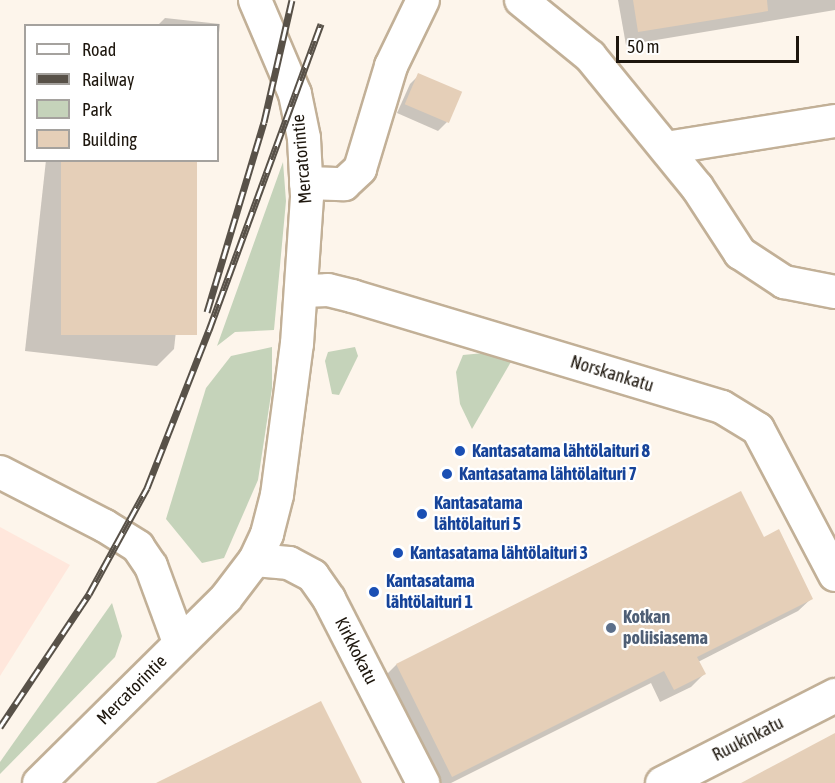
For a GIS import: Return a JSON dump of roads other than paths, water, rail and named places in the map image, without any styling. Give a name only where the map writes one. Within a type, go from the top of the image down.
[{"type":"main road","name":"Ruukinkatu","points":[[662,783],[835,695]]},
{"type":"street","name":"Mercatorintie","points":[[39,783],[226,598],[255,560],[267,534],[277,495],[303,291],[306,183],[304,138],[295,94],[255,0]]},
{"type":"street","points":[[306,183],[344,184],[360,169],[391,66],[423,0]]},
{"type":"street","points":[[520,0],[590,56],[698,187],[740,253],[784,282],[835,292]]},
{"type":"street","points":[[666,148],[835,121]]},
{"type":"street","name":"Norskankatu","points":[[303,291],[328,290],[352,296],[722,407],[758,429],[835,575]]},
{"type":"street","points":[[0,472],[122,534],[138,547],[151,566],[179,642]]},
{"type":"street","name":"Kirkkokatu","points":[[255,560],[289,563],[313,576],[329,599],[423,783]]},
{"type":"railway","points":[[207,312],[264,122],[292,0]]},
{"type":"railway","points":[[0,727],[89,594],[147,488],[209,330],[321,24]]},
{"type":"place","name":"Kantasatama lähtölaituri 8","points":[[460,451]]},
{"type":"place","name":"Kantasatama lähtölaituri 7","points":[[447,474]]},
{"type":"place","name":"Kantasatama lähtölaituri 5","points":[[422,514]]},
{"type":"place","name":"Kantasatama lähtölaituri 3","points":[[398,553]]},
{"type":"place","name":"Kantasatama lähtölaituri 1","points":[[374,592]]},
{"type":"place","name":"Kotkan poliisiasema","points":[[611,628]]}]
